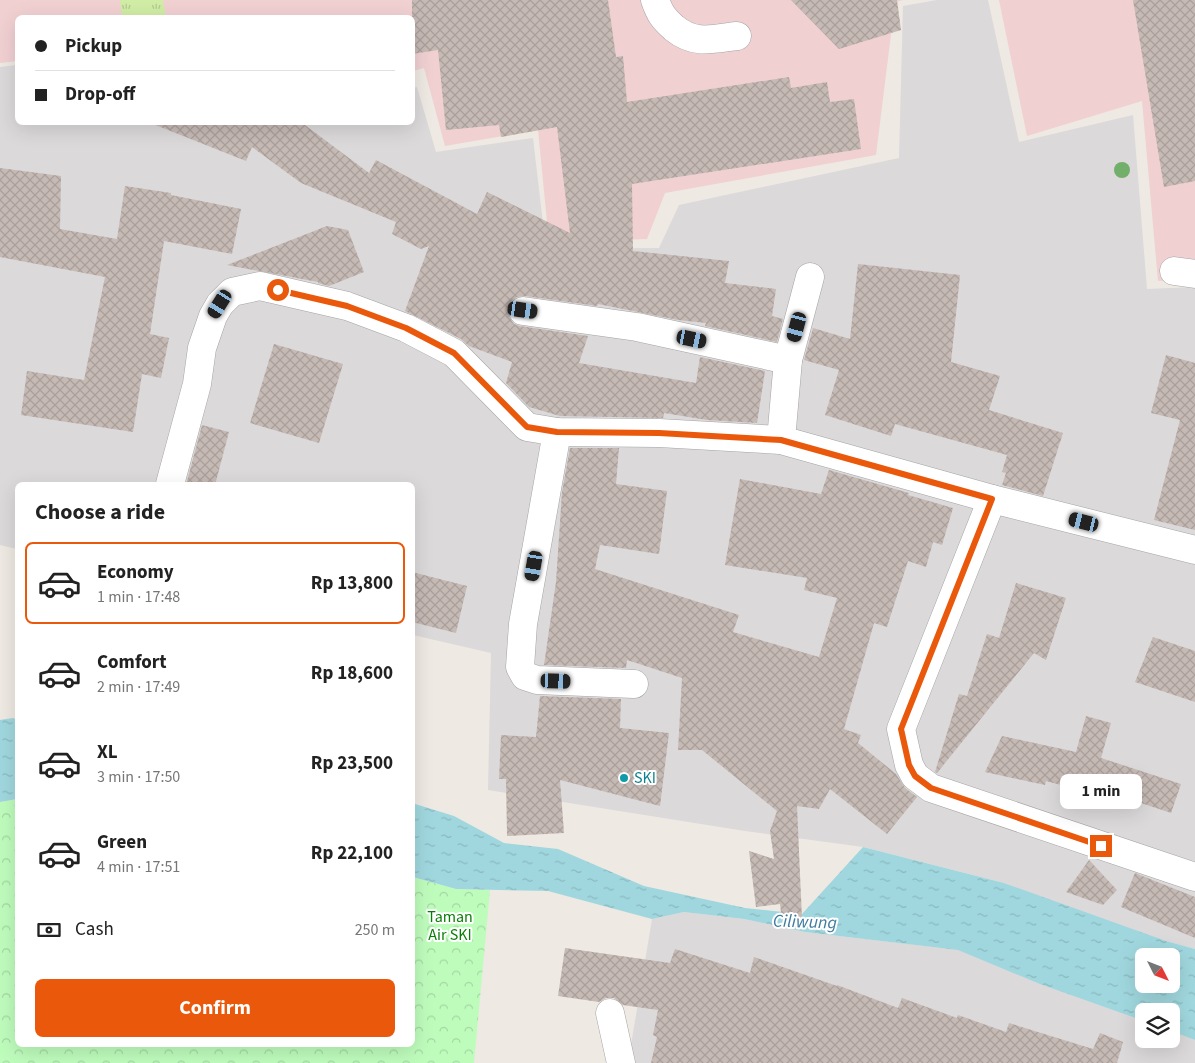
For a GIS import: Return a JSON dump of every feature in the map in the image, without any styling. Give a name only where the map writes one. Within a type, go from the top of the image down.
[{"type":"street","points":[[655,0],[661,17],[685,37],[706,40],[737,36]]},
{"type":"street","points":[[781,440],[788,360],[810,276]]},
{"type":"street","points":[[171,482],[197,384],[202,348],[213,316],[220,304],[232,292],[260,286],[347,306],[406,328],[454,353],[527,427],[557,432],[659,433],[781,440],[992,499],[1195,550]]},
{"type":"street","points":[[523,310],[636,327],[788,360]]},
{"type":"street","points":[[557,432],[523,624],[520,667],[525,676],[537,680],[634,684]]},
{"type":"street","points":[[992,499],[901,729],[909,765],[915,776],[931,788],[1195,877]]},
{"type":"street","points":[[610,1013],[621,1063]]},
{"type":"shaded area","points":[[0,0],[903,0],[895,2],[876,155],[665,193],[647,239],[549,242],[538,130],[445,146],[424,68],[415,70],[415,15],[15,15],[15,61],[0,63]]},
{"type":"shaded area","points":[[937,0],[988,0],[1019,142],[1133,115],[1147,289],[1195,287],[1195,949],[1140,934],[1004,883],[863,847],[745,831],[488,790],[491,653],[415,635],[415,482],[15,482],[15,549],[0,545],[0,67],[15,65],[15,125],[415,125],[415,88],[417,87],[436,152],[533,138],[546,249],[659,248],[679,205],[899,158],[903,6]]},
{"type":"shaded area","points":[[999,0],[1195,0],[1195,279],[1158,281],[1142,101],[1027,136]]},
{"type":"shaded area","points":[[684,912],[744,919],[805,932],[959,950],[1135,1018],[1135,1048],[1180,1048],[1180,1034],[1195,1040],[1195,1063],[628,1063],[652,919]]},
{"type":"green space","points":[[120,0],[163,0],[166,15],[122,15]]},
{"type":"green space","name":"Taman Air SKI","points":[[15,799],[15,1047],[415,1047],[415,878],[456,889],[490,890],[474,1063],[0,1063],[0,802]]},
{"type":"water","points":[[15,719],[15,799],[0,802],[0,720]]},
{"type":"water","name":"Ciliwung","points":[[415,804],[454,816],[504,843],[558,849],[644,886],[745,908],[802,914],[863,847],[1004,883],[1166,941],[1195,949],[1195,1040],[1180,1034],[1180,1003],[1135,1003],[1135,1018],[1040,984],[958,950],[805,932],[744,919],[684,912],[652,919],[548,891],[456,889],[415,878]]},
{"type":"building","points":[[412,0],[608,0],[616,57],[623,56],[627,102],[789,77],[791,88],[827,82],[830,102],[854,99],[861,149],[632,184],[633,251],[729,261],[725,283],[776,289],[772,316],[783,319],[777,342],[705,326],[706,323],[678,320],[598,304],[597,306],[525,296],[517,297],[510,302],[508,308],[509,317],[514,324],[588,336],[579,363],[696,383],[700,357],[765,371],[757,423],[707,420],[664,413],[663,418],[560,416],[529,407],[506,383],[512,362],[469,346],[461,339],[405,311],[429,246],[421,249],[392,234],[396,222],[301,183],[252,147],[246,161],[156,125],[305,125],[369,173],[376,160],[477,214],[487,192],[570,233],[557,127],[501,137],[499,125],[446,130],[438,50],[415,54],[415,15],[412,15]]},
{"type":"building","points":[[791,0],[897,0],[901,30],[839,49]]},
{"type":"building","points":[[1133,0],[1195,0],[1195,181],[1164,187]]},
{"type":"building","points":[[0,168],[61,176],[60,229],[117,239],[125,186],[171,193],[171,195],[241,209],[232,254],[164,241],[150,334],[169,338],[161,378],[142,374],[133,432],[21,415],[27,371],[84,380],[105,277],[0,257]]},
{"type":"building","points":[[327,226],[348,230],[364,272],[329,286],[318,282],[227,265]]},
{"type":"building","points":[[858,264],[960,275],[951,362],[1000,376],[989,410],[1063,433],[1043,496],[1002,485],[1006,473],[1002,472],[1007,455],[895,424],[891,436],[825,415],[839,370],[804,360],[813,328],[850,339]]},
{"type":"building","points":[[274,344],[343,364],[319,443],[250,423]]},
{"type":"building","points":[[1166,355],[1195,363],[1195,530],[1154,520],[1180,420],[1151,413]]},
{"type":"building","points":[[202,425],[229,432],[216,482],[187,482]]},
{"type":"building","points":[[570,448],[619,448],[616,484],[667,491],[659,554],[600,545],[595,569],[739,615],[733,632],[819,657],[837,598],[804,590],[807,578],[725,565],[740,479],[821,494],[829,470],[953,508],[942,545],[933,542],[926,567],[908,561],[887,627],[874,623],[844,729],[861,735],[858,743],[896,774],[905,788],[917,797],[887,834],[830,789],[819,809],[797,806],[802,919],[782,920],[780,904],[756,907],[749,851],[774,859],[770,831],[777,811],[702,750],[678,750],[682,678],[627,660],[626,668],[544,665],[556,582],[562,492]]},
{"type":"building","points":[[415,573],[467,586],[456,633],[415,623]]},
{"type":"building","points":[[1016,583],[1066,598],[1046,660],[1034,653],[937,773],[935,772],[959,694],[967,696],[987,634],[999,638]]},
{"type":"building","points":[[1153,637],[1195,651],[1195,702],[1135,682]]},
{"type":"building","points":[[540,696],[621,699],[620,728],[669,733],[660,806],[560,780],[564,833],[507,836],[506,779],[499,779],[501,735],[536,737]]},
{"type":"building","points":[[1086,716],[1111,723],[1101,758],[1181,784],[1171,813],[1093,787],[1091,793],[1046,781],[1045,785],[985,772],[1002,736],[1076,752]]},
{"type":"building","points":[[1089,860],[1117,890],[1103,905],[1066,892]]},
{"type":"building","points":[[1135,873],[1195,897],[1195,938],[1121,907]]},
{"type":"building","points":[[565,948],[670,963],[675,949],[750,973],[754,957],[898,1008],[902,998],[957,1018],[958,1015],[1006,1032],[1009,1023],[1093,1049],[1100,1033],[1123,1042],[1117,1063],[651,1063],[657,1037],[653,1035],[658,1010],[623,1005],[614,998],[606,998],[599,1002],[558,996]]},
{"type":"place","name":"SKI","points":[[624,778]]},
{"type":"route","points":[[278,290],[347,306],[406,328],[454,353],[527,427],[557,432],[659,433],[781,440],[992,499],[901,729],[909,765],[915,776],[931,788],[1101,846]]}]
